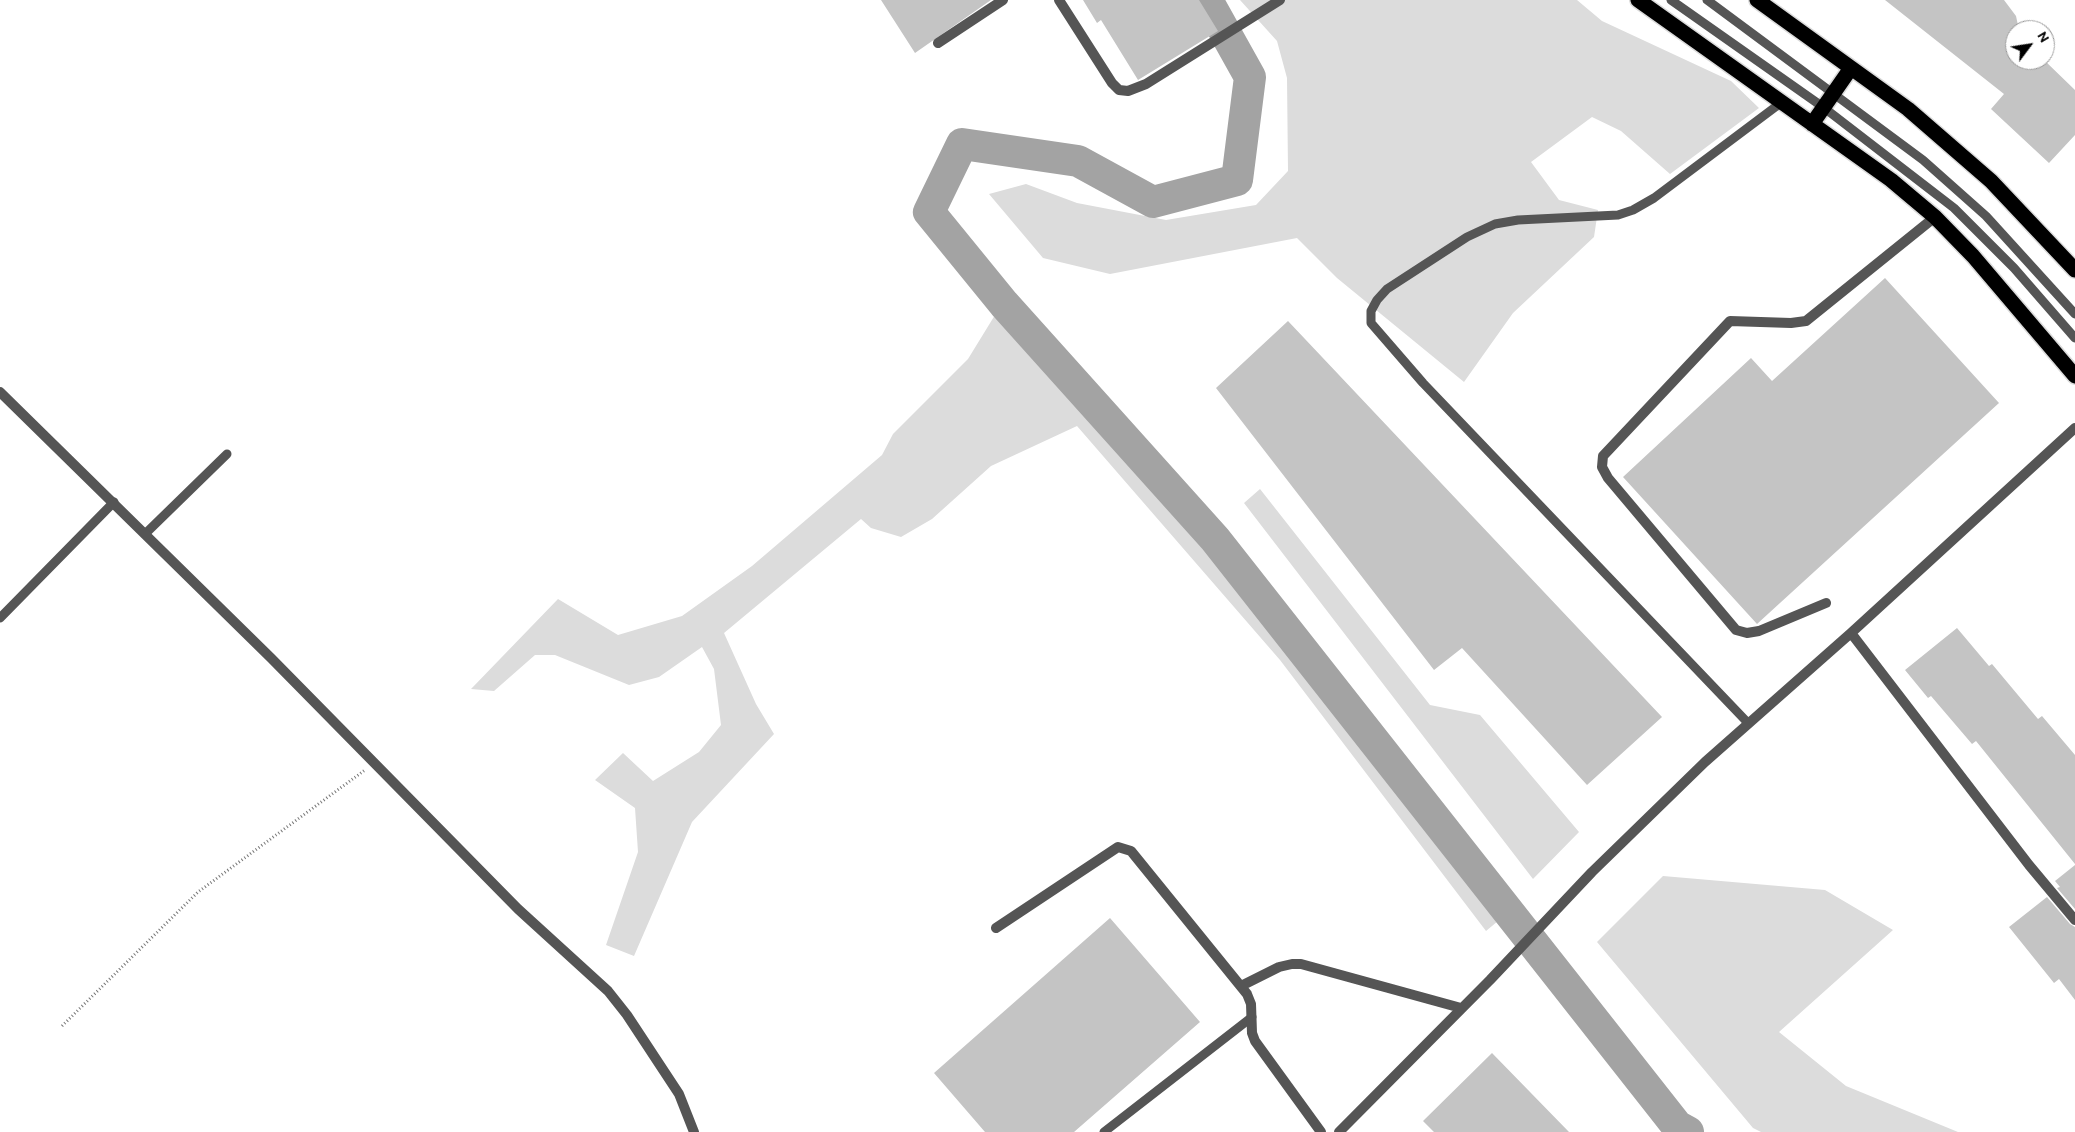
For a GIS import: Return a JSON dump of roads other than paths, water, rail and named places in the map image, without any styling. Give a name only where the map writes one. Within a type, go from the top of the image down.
[{"type":"highway","points":[[1638,0],[1891,180],[1935,217],[1973,256],[2075,376]]},
{"type":"highway","points":[[1757,0],[1908,109],[1991,181],[2075,270]]},
{"type":"highway","points":[[1812,124],[1851,68]]},
{"type":"street","points":[[938,43],[1003,0]]},
{"type":"street","points":[[1059,0],[1112,83],[1119,90],[1128,91],[1146,84],[1280,0]]},
{"type":"street","points":[[1826,603],[1759,631],[1747,633],[1736,630],[1608,478],[1602,467],[1603,456],[1730,321],[1791,323],[1806,321],[1935,217]]},
{"type":"street","points":[[0,392],[114,502],[518,909],[608,991],[627,1015],[679,1094],[694,1132]]},
{"type":"street","points":[[1339,1132],[1490,980],[1592,872],[1704,762],[1851,633],[2075,428]]},
{"type":"street","points":[[1851,633],[2029,865],[2075,920]]},
{"type":"street","points":[[996,928],[1118,847],[1123,847],[1137,857],[1240,986],[1251,1004],[1252,1033],[1255,1040],[1322,1132]]},
{"type":"street","points":[[1240,986],[1279,967],[1301,964],[1461,1008]]},
{"type":"lane","points":[[1671,0],[1823,107],[1954,208],[2014,268],[2075,338]]},
{"type":"lane","points":[[1706,0],[1923,160],[1986,216],[2075,314]]},
{"type":"lane","points":[[1748,723],[1424,382],[1371,323],[1371,311],[1377,300],[1387,290],[1467,237],[1495,224],[1518,220],[1618,215],[1633,210],[1654,198],[1782,102]]},
{"type":"lane","points":[[145,534],[227,454]]},
{"type":"lane","points":[[0,618],[114,502]]},
{"type":"lane","points":[[1104,1132],[1252,1018]]},
{"type":"waterway","points":[[1207,0],[1250,77],[1237,180],[1153,202],[1078,161],[962,144],[929,212],[1004,304],[1215,539],[1677,1126],[1688,1132]]}]
